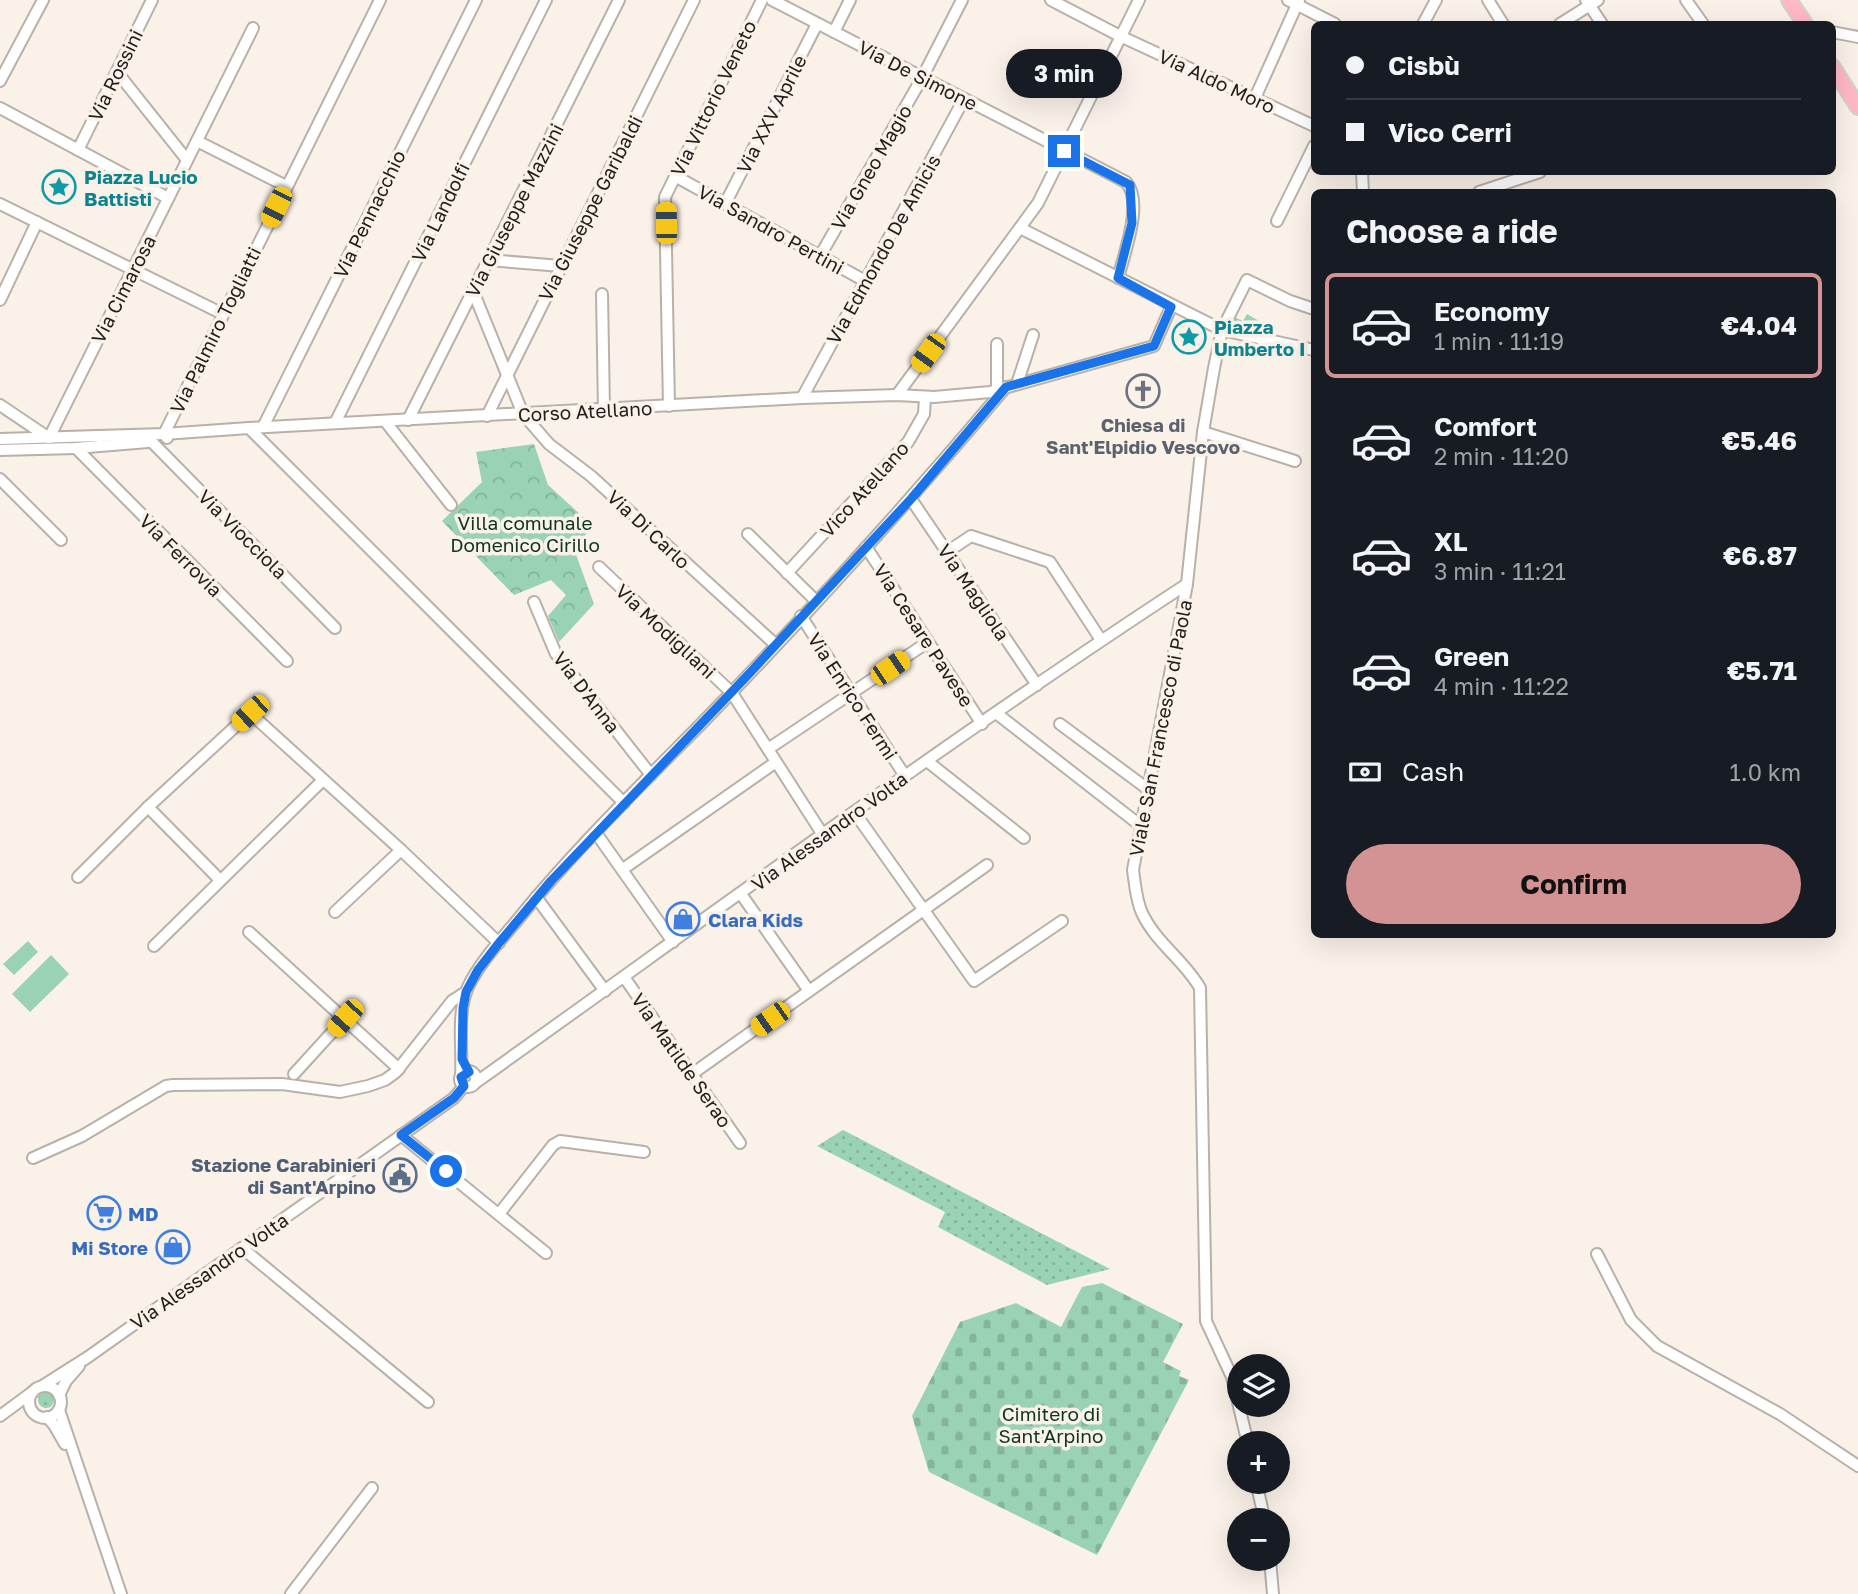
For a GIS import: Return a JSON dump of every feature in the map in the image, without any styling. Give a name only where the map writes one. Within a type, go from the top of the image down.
[{"type":"main road","points":[[1790,0],[1803,21]]},
{"type":"main road","points":[[1836,72],[1858,107]]},
{"type":"street","points":[[0,81],[43,0]]},
{"type":"street","name":"Via Rossini","points":[[78,150],[152,0]]},
{"type":"street","name":"Via Palmiro Togliatti","points":[[163,435],[380,0]]},
{"type":"street","name":"Via Pennacchio","points":[[263,427],[476,0]]},
{"type":"street","name":"Via Landolfi","points":[[335,424],[546,0]]},
{"type":"street","name":"Via Giuseppe Mazzini","points":[[408,420],[620,0]]},
{"type":"street","name":"Via Giuseppe Garibaldi","points":[[487,416],[694,0]]},
{"type":"street","name":"Via Vittorio Veneto","points":[[669,406],[665,197],[762,0]]},
{"type":"street","name":"Via De Simone","points":[[772,0],[1130,185],[1132,223],[1118,278]]},
{"type":"street","points":[[834,32],[850,0]]},
{"type":"street","name":"Via Gneo Magio","points":[[820,256],[922,78],[962,0]]},
{"type":"street","name":"Via Aldo Moro","points":[[1051,0],[1120,36],[1311,125]]},
{"type":"street","points":[[897,395],[1038,203],[1139,0]]},
{"type":"street","points":[[1425,21],[1436,0]]},
{"type":"street","points":[[1488,0],[1501,21]]},
{"type":"street","points":[[1686,0],[1701,21]]},
{"type":"street","points":[[1255,98],[1295,2],[1330,21]]},
{"type":"street","points":[[1564,21],[1591,2],[1600,21]]},
{"type":"street","name":"Via XXV Aprile","points":[[725,204],[817,23]]},
{"type":"street","name":"Via Cimarosa","points":[[48,438],[253,28]]},
{"type":"street","points":[[1836,33],[1858,37]]},
{"type":"street","points":[[117,72],[187,160]]},
{"type":"street","name":"Via Edmondo De Amicis","points":[[802,397],[867,282],[964,99]]},
{"type":"street","points":[[0,108],[168,198]]},
{"type":"street","points":[[197,141],[286,186]]},
{"type":"street","points":[[1277,221],[1311,152]]},
{"type":"street","points":[[1488,189],[1530,175]]},
{"type":"street","name":"Via Sandro Pertini","points":[[675,176],[867,282]]},
{"type":"street","points":[[0,204],[223,314]]},
{"type":"street","points":[[0,300],[37,222]]},
{"type":"street","points":[[1020,228],[1222,331],[1311,350]]},
{"type":"street","points":[[488,260],[561,266]]},
{"type":"street","points":[[1222,331],[1247,280],[1311,308]]},
{"type":"street","points":[[473,291],[523,414]]},
{"type":"street","points":[[602,294],[604,410]]},
{"type":"street","name":"Corso Atellano","points":[[5,438],[163,435],[802,397],[925,397],[973,393],[1006,387],[1154,346],[1171,307]]},
{"type":"street","name":"Viale San Francesco di Paola","points":[[1222,331],[1203,432],[1187,584],[1133,870],[1136,893],[1143,914],[1157,937],[1194,977],[1200,988],[1206,1321],[1232,1377],[1245,1431]]},
{"type":"street","points":[[467,1079],[462,1059],[463,1008],[466,992],[478,970],[536,897],[732,693],[911,499],[1006,387],[1033,335]]},
{"type":"street","points":[[998,344],[1006,387]]},
{"type":"street","points":[[973,393],[990,405]]},
{"type":"street","name":"Vico Atellano","points":[[787,573],[908,442],[925,414],[925,397]]},
{"type":"street","points":[[0,405],[48,438]]},
{"type":"street","name":"Via Di Carlo","points":[[523,414],[549,444],[592,477],[776,645]]},
{"type":"street","points":[[385,421],[450,505]]},
{"type":"street","points":[[248,428],[624,803]]},
{"type":"street","points":[[0,432],[5,438]]},
{"type":"street","points":[[1203,432],[1295,461]]},
{"type":"street","points":[[0,450],[168,441],[163,435]]},
{"type":"street","name":"Via Viocciola","points":[[151,441],[335,628]]},
{"type":"street","name":"Via Ferrovia","points":[[76,448],[287,661]]},
{"type":"street","points":[[0,479],[61,540]]},
{"type":"street","name":"Via Magliola","points":[[911,499],[1037,685]]},
{"type":"street","points":[[748,534],[816,601]]},
{"type":"street","points":[[947,552],[971,536],[1050,562],[1101,640]]},
{"type":"street","name":"Via Cesare Pavese","points":[[866,547],[982,724]]},
{"type":"street","name":"Via Modigliani","points":[[599,567],[732,693],[823,835]]},
{"type":"street","name":"Via Alessandro Volta","points":[[44,1385],[89,1357],[454,1098],[467,1079],[605,991],[905,776],[1101,640],[1187,584]]},
{"type":"street","name":"Via D'Anna","points":[[534,602],[556,654],[651,775]]},
{"type":"street","name":"Via Enrico Fermi","points":[[801,616],[905,776]]},
{"type":"street","points":[[768,749],[929,642]]},
{"type":"street","points":[[78,877],[148,807],[250,713],[499,943]]},
{"type":"street","points":[[996,713],[1141,827]]},
{"type":"street","points":[[1060,724],[1149,790]]},
{"type":"street","points":[[927,761],[1024,838]]},
{"type":"street","points":[[623,869],[776,762]]},
{"type":"street","points":[[154,946],[323,780]]},
{"type":"street","points":[[148,807],[220,880]]},
{"type":"street","points":[[855,813],[974,981],[1062,921]]},
{"type":"street","points":[[596,833],[673,943]]},
{"type":"street","points":[[335,912],[401,850]]},
{"type":"street","points":[[692,1074],[987,865]]},
{"type":"street","points":[[741,894],[809,991]]},
{"type":"street","points":[[536,897],[605,991]]},
{"type":"street","points":[[249,932],[399,1069]]},
{"type":"street","name":"Via Matilde Serao","points":[[624,977],[740,1143]]},
{"type":"street","points":[[33,1158],[82,1136],[173,1084],[282,1084],[340,1092],[385,1080],[399,1069],[452,1001],[466,992]]},
{"type":"street","points":[[294,1074],[345,1018]]},
{"type":"street","points":[[401,1135],[546,1252]]},
{"type":"street","points":[[499,1214],[553,1145],[560,1141],[644,1152]]},
{"type":"street","points":[[242,1248],[428,1402]]},
{"type":"street","points":[[1597,1254],[1631,1320],[1657,1346],[1780,1414],[1858,1466]]},
{"type":"street","name":"Via Alessandro Volta","points":[[59,1395],[66,1381],[89,1357]]},
{"type":"street","points":[[1,1416],[44,1385],[53,1388],[59,1395],[58,1410],[121,1594]]},
{"type":"street","points":[[32,1393],[29,1402],[32,1411],[38,1416],[47,1417],[58,1410]]},
{"type":"street","points":[[1,1416],[14,1410],[32,1411]]},
{"type":"street","points":[[47,1417],[76,1462]]},
{"type":"street","points":[[291,1594],[372,1488]]},
{"type":"street","points":[[1271,1571],[1273,1594]]},
{"type":"green space","points":[[1247,314],[1266,325],[1261,338],[1226,330],[1232,316],[1243,321]]},
{"type":"green space","name":"Villa comunale Domenico Cirillo","points":[[534,444],[548,485],[593,526],[574,549],[594,604],[559,642],[548,616],[566,595],[551,580],[514,595],[442,521],[482,482],[476,452]]},
{"type":"green space","points":[[28,941],[38,952],[14,975],[3,964]]},
{"type":"green space","points":[[51,955],[69,974],[30,1012],[12,994]]},
{"type":"green space","points":[[843,1130],[1110,1269],[1047,1285],[938,1227],[945,1212],[817,1146]]},
{"type":"green space","name":"Cimitero di Sant'Arpino","points":[[1102,1283],[1183,1324],[1163,1362],[1181,1371],[1179,1376],[1189,1380],[1097,1555],[929,1472],[912,1416],[960,1322],[1016,1303],[1061,1327],[1082,1287]]},
{"type":"green space","points":[[46,1392],[54,1400],[46,1408],[38,1400]]},
{"type":"place","name":"Piazza Lucio Battisti","points":[[59,187]]},
{"type":"place","name":"Piazza Umberto I","points":[[1189,337]]},
{"type":"place","name":"Chiesa di Sant'Elpidio Vescovo","points":[[1143,391]]},
{"type":"place","name":"Clara Kids","points":[[683,919]]},
{"type":"place","name":"Stazione Carabinieri di Sant'Arpino","points":[[400,1175]]},
{"type":"place","name":"MD","points":[[104,1213]]},
{"type":"place","name":"Mi Store","points":[[173,1247]]},
{"type":"route","points":[[446,1171],[401,1135],[454,1098],[464,1086],[461,1077],[469,1072],[462,1059],[466,992],[478,970],[536,897],[911,499],[1006,387],[1154,346],[1171,307],[1118,278],[1132,223],[1130,185],[1064,151]]}]
